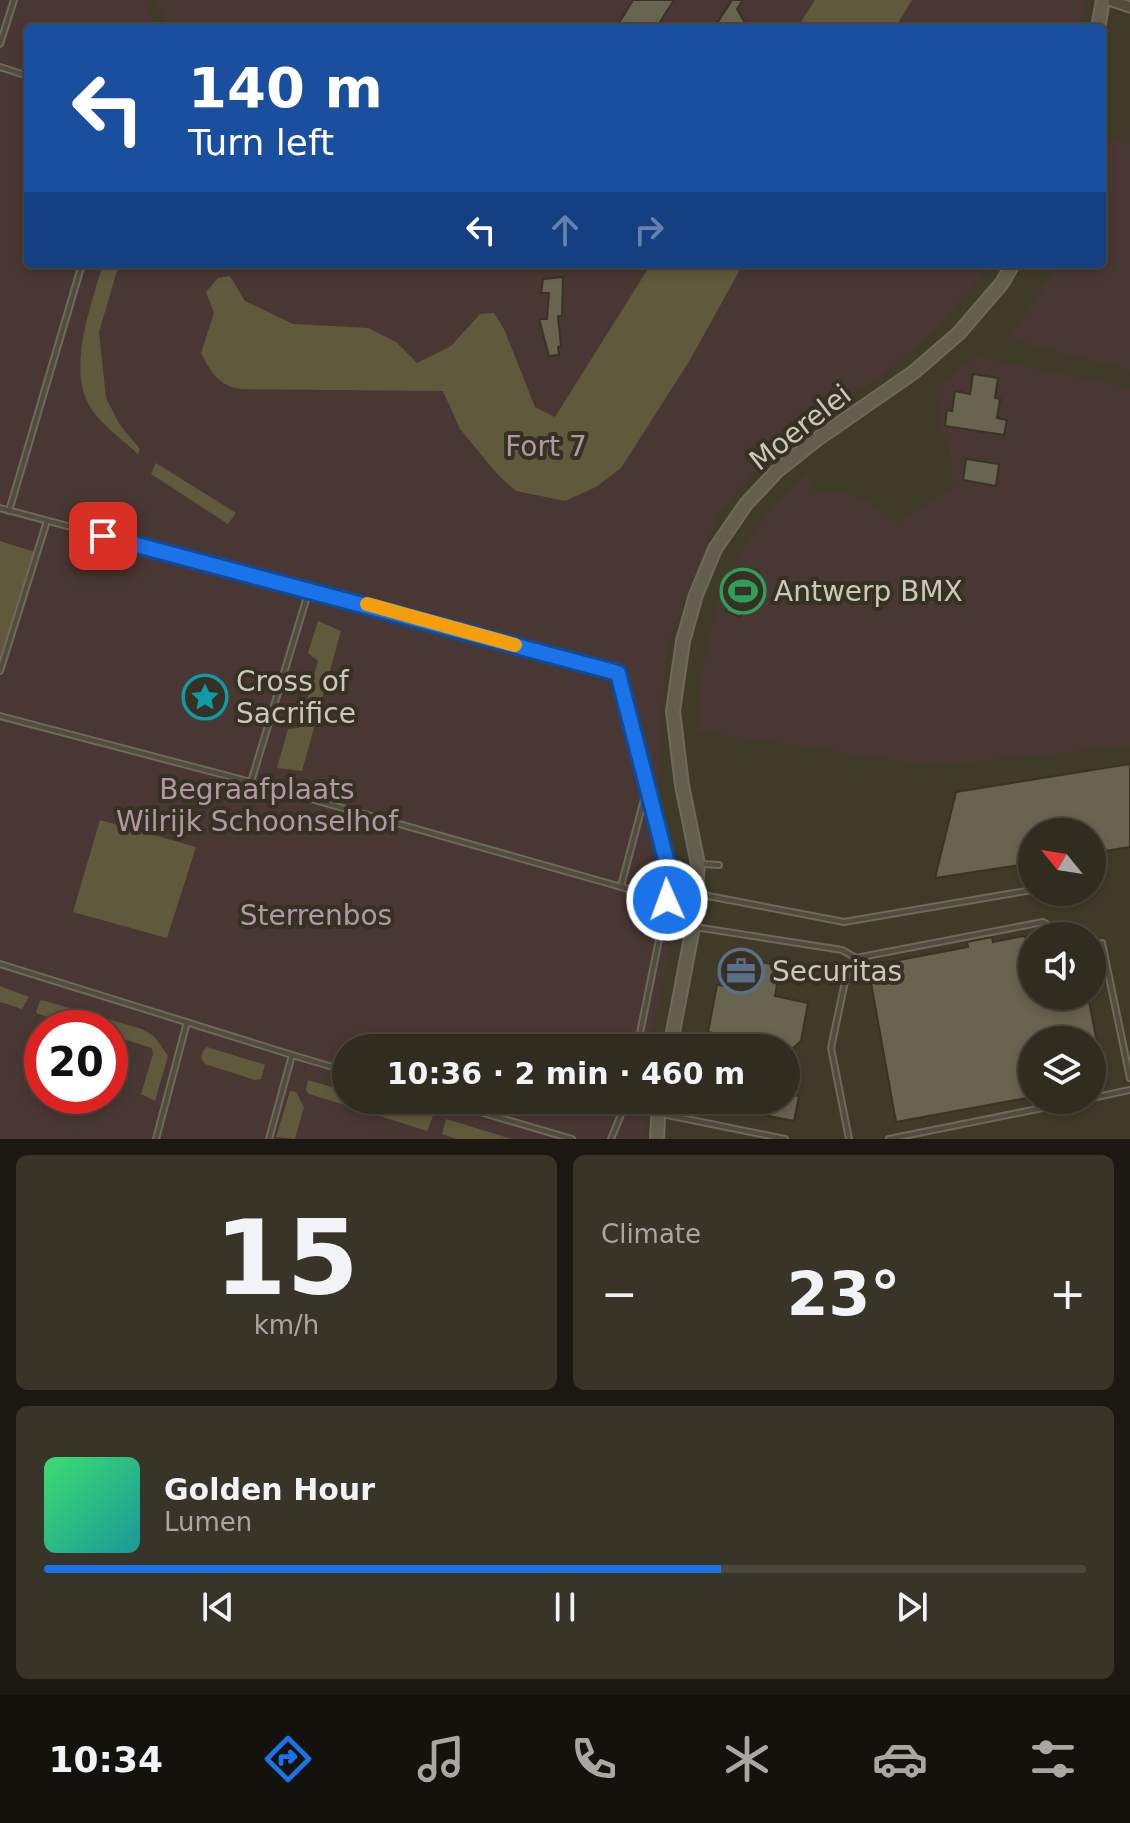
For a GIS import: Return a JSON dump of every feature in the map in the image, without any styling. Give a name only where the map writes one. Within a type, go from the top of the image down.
[{"type":"street","points":[[1099,24],[1106,0],[1130,7]]},
{"type":"street","name":"Moerelei","points":[[673,1034],[693,927],[698,864],[682,785],[673,711],[683,641],[696,595],[715,549],[746,504],[777,471],[914,372],[959,333],[1002,283],[1011,268]]},
{"type":"street","points":[[657,1139],[658,1114]]},
{"type":"lane","points":[[0,44],[14,0]]},
{"type":"lane","points":[[0,67],[24,75]]},
{"type":"lane","points":[[9,511],[81,268]]},
{"type":"lane","points":[[0,508],[618,673],[668,867],[667,900],[640,1034]]},
{"type":"lane","points":[[0,671],[47,521]]},
{"type":"lane","points":[[251,782],[310,589]]},
{"type":"lane","points":[[0,716],[251,782],[667,900]]},
{"type":"lane","points":[[621,886],[648,785]]},
{"type":"lane","points":[[698,864],[719,865]]},
{"type":"lane","points":[[696,894],[844,922],[1018,892]]},
{"type":"lane","points":[[693,927],[842,950],[856,958],[1018,927]]},
{"type":"lane","points":[[849,1139],[831,1048],[846,977],[856,958]]},
{"type":"lane","points":[[1106,962],[1130,1078]]},
{"type":"lane","points":[[0,964],[332,1067]]},
{"type":"lane","points":[[156,1139],[187,1022]]},
{"type":"lane","points":[[269,1139],[292,1055]]},
{"type":"lane","points":[[1106,1095],[1130,1090]]},
{"type":"lane","points":[[889,1139],[1018,1113]]},
{"type":"lane","points":[[487,1114],[572,1139]]},
{"type":"lane","points":[[611,1139],[621,1114]]},
{"type":"lane","points":[[689,1114],[785,1139]]},
{"type":"green space","name":"Begraafplaats Wilrijk Schoonselhof","points":[[0,0],[143,0],[156,24],[24,24],[24,268],[102,268],[84,334],[80,372],[83,389],[99,418],[140,449],[120,425],[106,399],[99,332],[118,268],[988,268],[936,330],[878,379],[799,428],[760,465],[717,518],[666,650],[655,859],[688,868],[651,1034],[332,1034],[332,1114],[646,1114],[645,1139],[0,1139]]},
{"type":"green space","points":[[156,0],[1086,0],[1081,24],[168,24]]},
{"type":"green space","points":[[1106,137],[1130,144],[1130,370],[1031,345],[1009,335],[1041,293],[1055,268],[1106,268]]},
{"type":"green space","points":[[976,356],[1130,388],[1130,746],[932,766],[698,731],[700,693],[712,623],[723,589],[756,528],[779,500],[807,474],[817,493],[842,493],[861,498],[898,523],[953,486],[949,446],[939,427],[936,387]]},
{"type":"shaded area","points":[[815,0],[912,0],[897,24],[800,24]]},
{"type":"shaded area","points":[[102,268],[118,268],[99,332],[106,398],[120,425],[140,449],[138,454],[109,429],[86,399],[80,367],[89,313]]},
{"type":"shaded area","points":[[648,268],[741,268],[690,360],[621,468],[596,487],[565,501],[516,491],[498,475],[460,429],[443,391],[240,389],[226,385],[216,377],[201,353],[214,313],[206,292],[218,278],[230,276],[245,301],[293,324],[368,328],[396,342],[417,363],[451,346],[480,314],[494,313],[504,329],[535,407],[555,417]]},
{"type":"shaded area","points":[[156,463],[236,513],[228,524],[151,474]]},
{"type":"shaded area","points":[[0,541],[38,553],[0,672]]},
{"type":"shaded area","points":[[318,621],[341,631],[302,771],[277,768],[288,729],[299,728],[318,661],[308,653]]},
{"type":"shaded area","points":[[100,820],[196,847],[167,938],[73,912]]},
{"type":"shaded area","points":[[0,986],[29,997],[22,1009],[0,1002]]},
{"type":"shaded area","points":[[42,1000],[76,1010],[37,1010]]},
{"type":"shaded area","points":[[128,1025],[154,1036],[168,1056],[155,1101],[141,1094],[152,1048],[128,1041]]},
{"type":"shaded area","points":[[207,1047],[265,1065],[261,1079],[255,1080],[205,1064],[201,1058]]},
{"type":"shaded area","points":[[308,1080],[332,1087],[332,1101],[309,1094],[306,1090]]},
{"type":"shaded area","points":[[290,1091],[296,1092],[304,1107],[295,1139],[276,1137]]},
{"type":"shaded area","points":[[373,1114],[433,1116],[427,1131]]},
{"type":"shaded area","points":[[446,1119],[512,1139],[457,1139],[442,1134]]},
{"type":"building","points":[[633,0],[674,0],[659,24],[618,24]]},
{"type":"building","points":[[732,0],[743,0],[737,9],[745,24],[717,24]]},
{"type":"building","points":[[563,277],[562,316],[558,316],[561,346],[558,347],[559,355],[549,356],[539,319],[547,319],[549,293],[541,293],[543,279]]},
{"type":"building","points":[[973,374],[998,378],[995,398],[1000,399],[997,418],[1007,420],[1004,435],[945,426],[947,410],[952,411],[955,391],[970,394]]},
{"type":"building","points":[[966,459],[999,464],[996,486],[963,480]]},
{"type":"building","name":"Antwerp BMX","points":[[744,568],[759,571],[740,617],[726,611]]},
{"type":"building","points":[[1130,764],[1130,847],[1106,851],[1106,818],[1018,818],[1018,865],[935,878],[956,792]]},
{"type":"building","points":[[992,937],[993,942],[1018,937],[1018,1010],[1091,1010],[1094,1026],[1018,1026],[1018,1100],[896,1122],[868,966],[968,947],[967,942]]},
{"type":"building","points":[[731,956],[780,966],[775,996],[808,1003],[801,1041],[800,1034],[708,1032],[717,985],[724,986]]},
{"type":"building","points":[[759,1114],[795,1114],[794,1121]]},
{"type":"slow traffic","points":[[367,604],[515,645]]},
{"type":"place","name":"Antwerp BMX","points":[[743,591]]},
{"type":"place","name":"Cross of Sacrifice","points":[[205,697]]},
{"type":"place","name":"Securitas","points":[[741,971]]},
{"type":"route","points":[[103,536],[618,673],[668,867],[667,900]]},
{"type":"park label","name":"Fort 7","points":[[546,446]]},
{"type":"park label","name":"Sterrenbos","points":[[316,915]]}]
